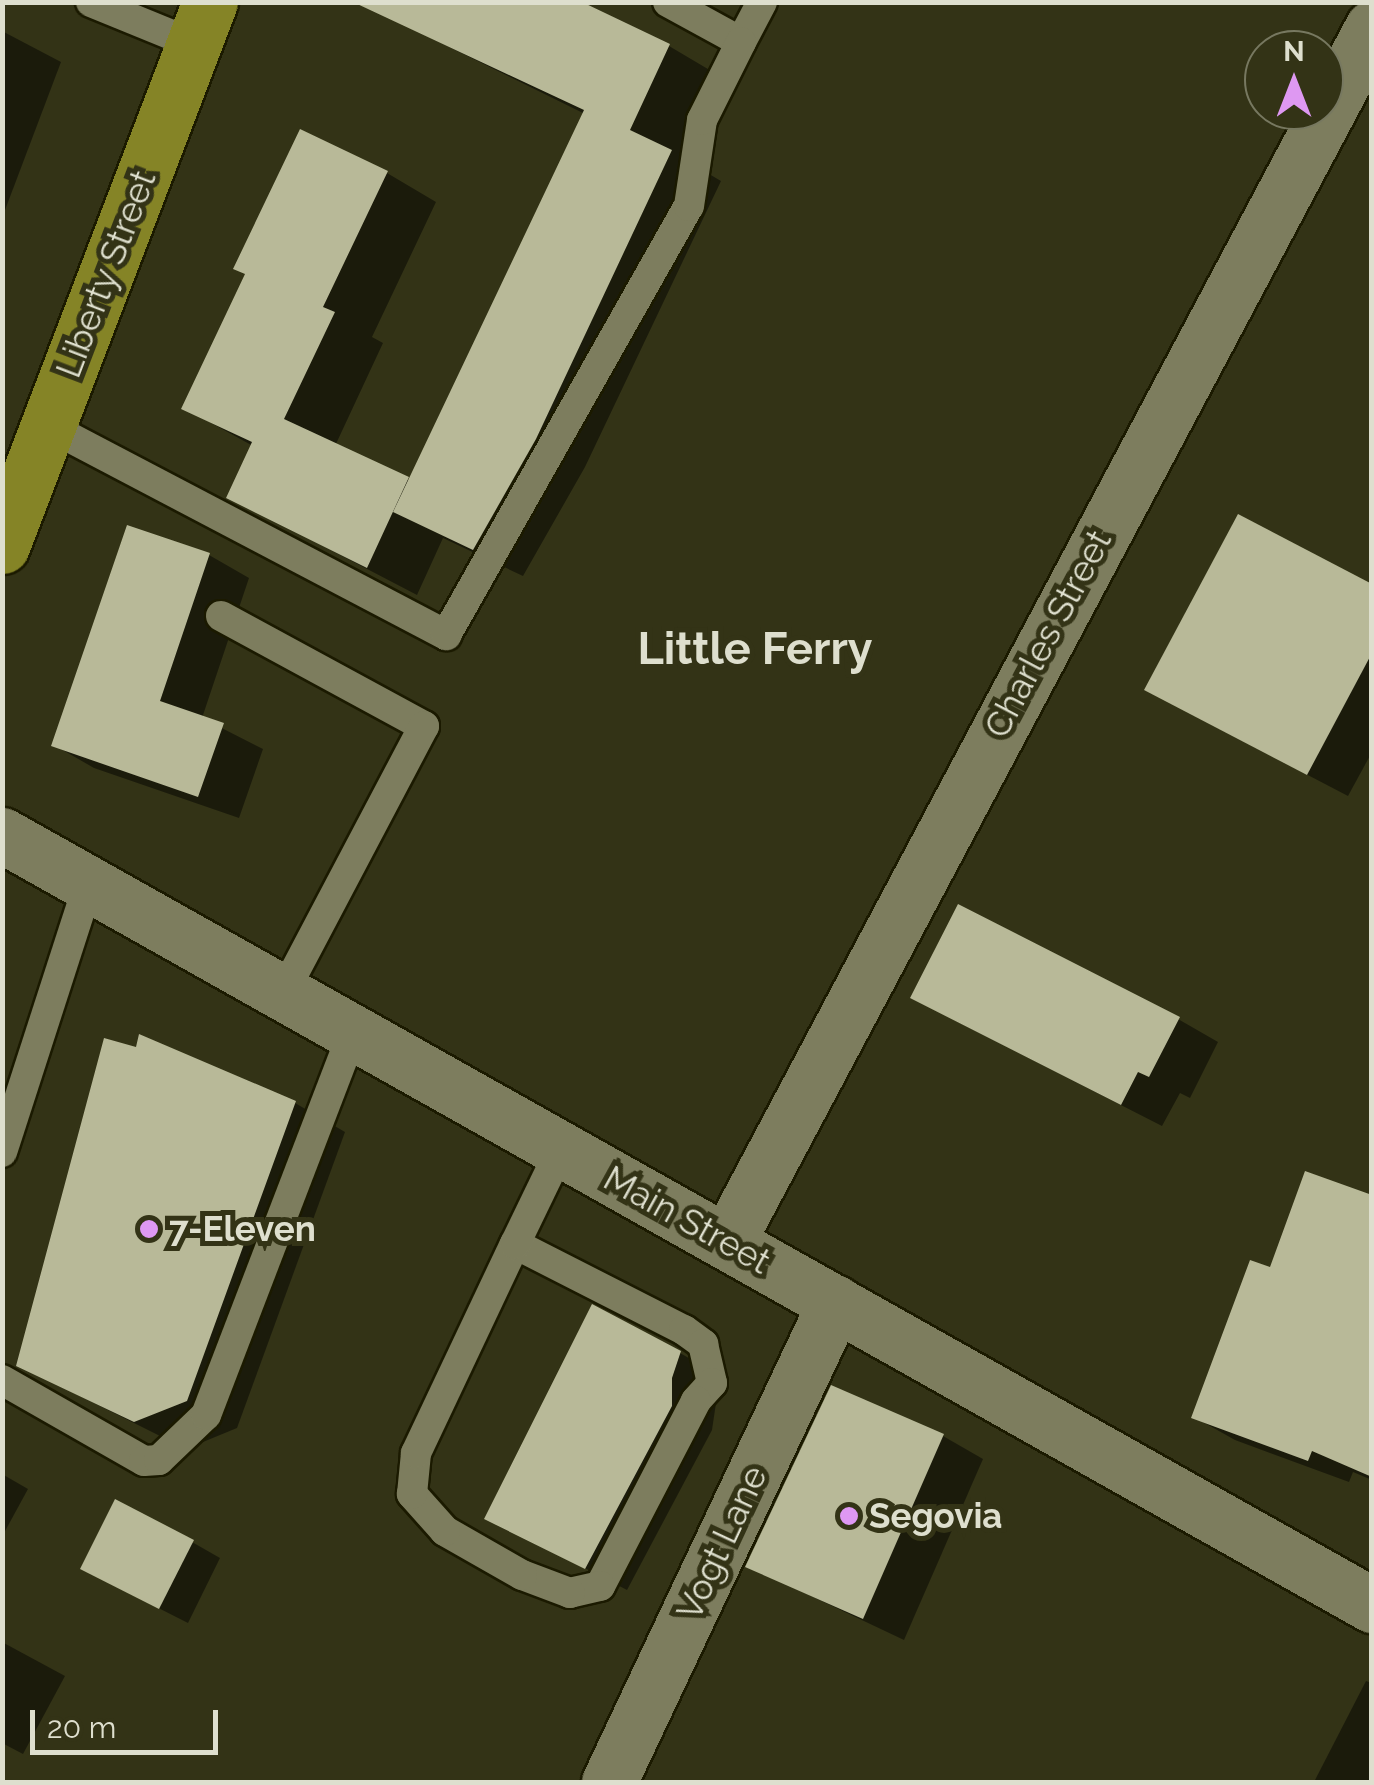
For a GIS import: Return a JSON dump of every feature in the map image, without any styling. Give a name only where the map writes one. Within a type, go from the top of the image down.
[{"type":"main road","name":"Liberty Street","points":[[2,546],[202,23]]},
{"type":"street","name":"Charles Street","points":[[727,1242],[1372,28]]},
{"type":"street","name":"Main Street","points":[[2,835],[1372,1604]]},
{"type":"street","name":"Vogt Lane","points":[[609,1782],[835,1303]]},
{"type":"lane","points":[[92,2],[202,23]]},
{"type":"lane","points":[[668,2],[741,42]]},
{"type":"lane","points":[[48,426],[446,635],[689,206],[702,120],[762,2]]},
{"type":"lane","points":[[220,616],[424,726],[283,993]]},
{"type":"lane","points":[[2,1152],[89,884]]},
{"type":"lane","points":[[2,1380],[144,1461],[159,1460],[206,1415],[353,1032]]},
{"type":"lane","points":[[515,1244],[684,1330],[703,1344],[712,1383],[696,1400],[600,1586],[570,1593],[522,1575],[445,1530],[412,1494],[416,1452],[515,1244],[561,1149]]},
{"type":"building","points":[[353,2],[582,2],[670,44],[630,130],[672,150],[536,439],[473,550],[393,512],[584,110]]},
{"type":"building","points":[[300,129],[388,171],[323,307],[335,312],[284,419],[409,477],[367,568],[226,498],[252,442],[181,409],[245,274],[233,269]]},
{"type":"building","points":[[1238,514],[1372,584],[1372,653],[1307,775],[1144,690]]},
{"type":"building","points":[[127,525],[210,553],[160,701],[224,723],[198,797],[51,746]]},
{"type":"building","points":[[958,904],[1180,1017],[1149,1077],[1138,1072],[1121,1105],[910,998]]},
{"type":"building","points":[[139,1034],[296,1101],[187,1401],[134,1422],[16,1366],[104,1038],[136,1047]]},
{"type":"building","points":[[1305,1171],[1372,1195],[1372,1477],[1312,1451],[1308,1461],[1191,1418],[1250,1260],[1270,1267]]},
{"type":"building","points":[[592,1304],[681,1351],[672,1378],[672,1406],[585,1569],[484,1519]]},
{"type":"building","points":[[831,1385],[944,1434],[863,1619],[745,1567]]},
{"type":"building","points":[[115,1499],[194,1540],[159,1609],[80,1569]]},
{"type":"place","name":"7-Eleven","points":[[149,1229]]},
{"type":"place","name":"Segovia","points":[[849,1516]]},
{"type":"district","name":"Little Ferry","points":[[755,649]]}]
